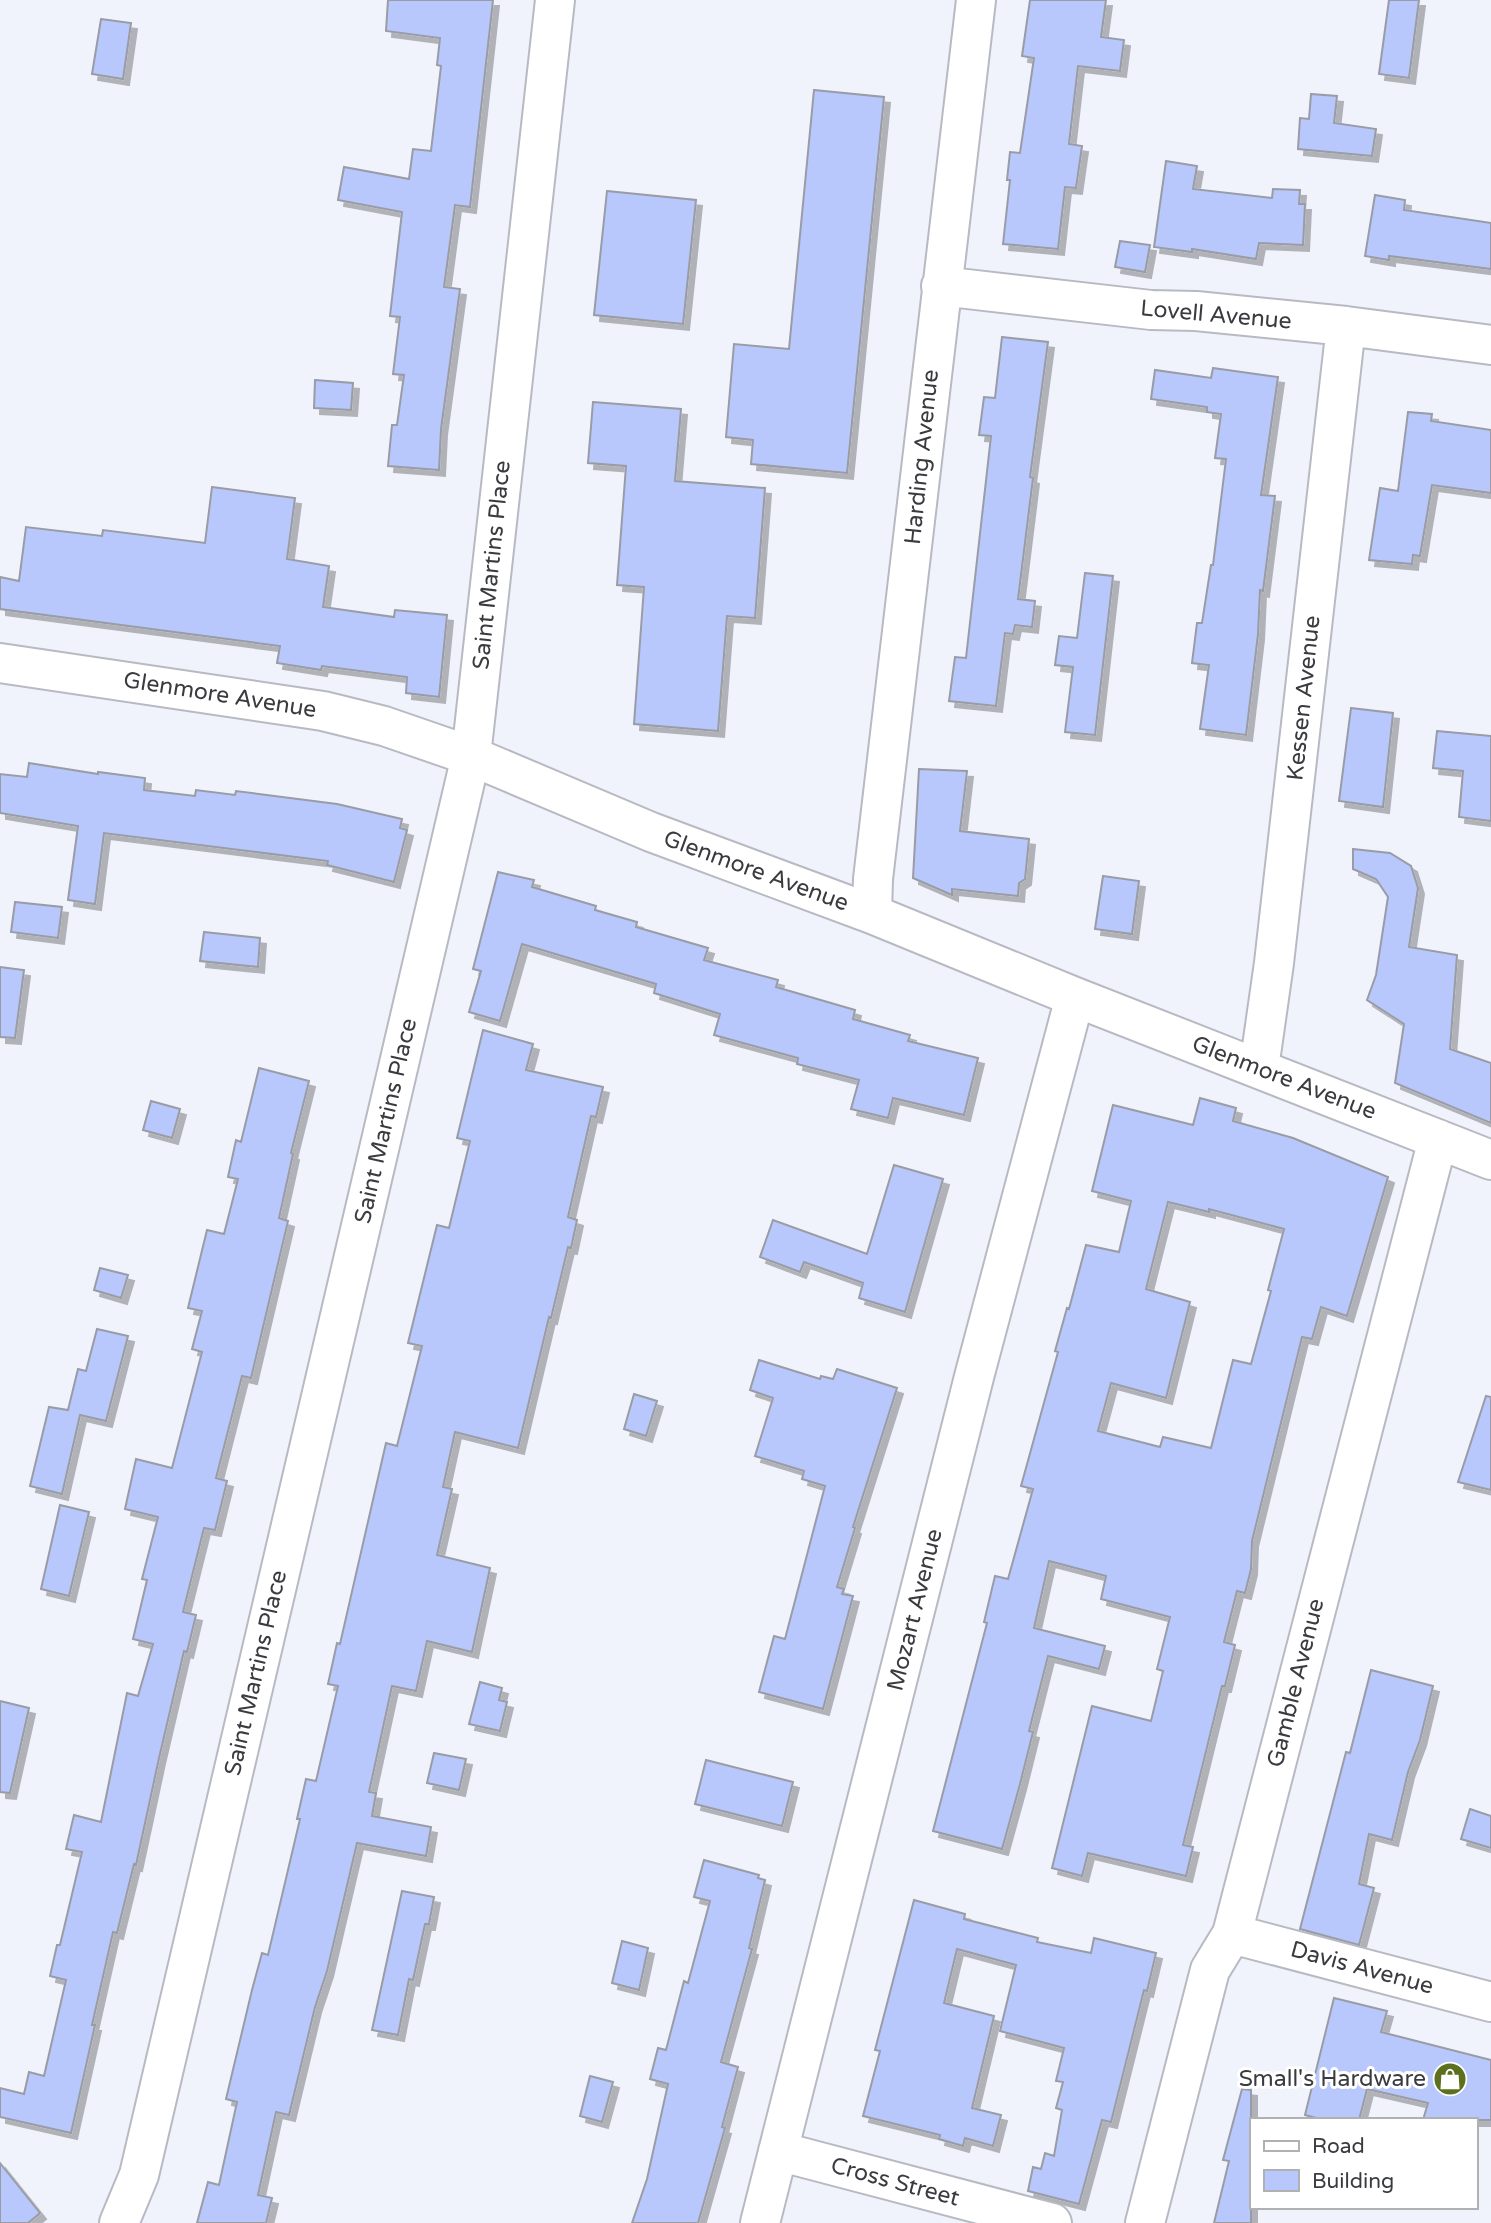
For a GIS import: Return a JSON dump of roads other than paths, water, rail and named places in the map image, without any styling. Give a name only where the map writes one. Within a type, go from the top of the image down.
[{"type":"street","name":"Saint Martins Place","points":[[119,2223],[139,2175],[471,756],[555,0]]},
{"type":"street","name":"Harding Avenue","points":[[872,914],[873,879],[976,0]]},
{"type":"street","name":"Lovell Avenue","points":[[941,286],[1152,310],[1196,311],[1346,326],[1491,345]]},
{"type":"street","name":"Kessen Avenue","points":[[1259,1068],[1274,963],[1346,326]]},
{"type":"street","name":"Glenmore Avenue","points":[[0,663],[323,711],[384,726],[471,756],[651,832],[872,914],[1074,998],[1491,1160]]},
{"type":"street","name":"Mozart Avenue","points":[[760,2223],[974,1377],[1074,998]]},
{"type":"street","name":"Gamble Avenue","points":[[1145,2223],[1210,1970],[1232,1934],[1438,1139]]},
{"type":"street","name":"Davis Avenue","points":[[1232,1934],[1491,2002]]},
{"type":"street","name":"Cross Street","points":[[778,2151],[1052,2223]]},
{"type":"place","name":"Small's Hardware","points":[[1450,2079]]}]
